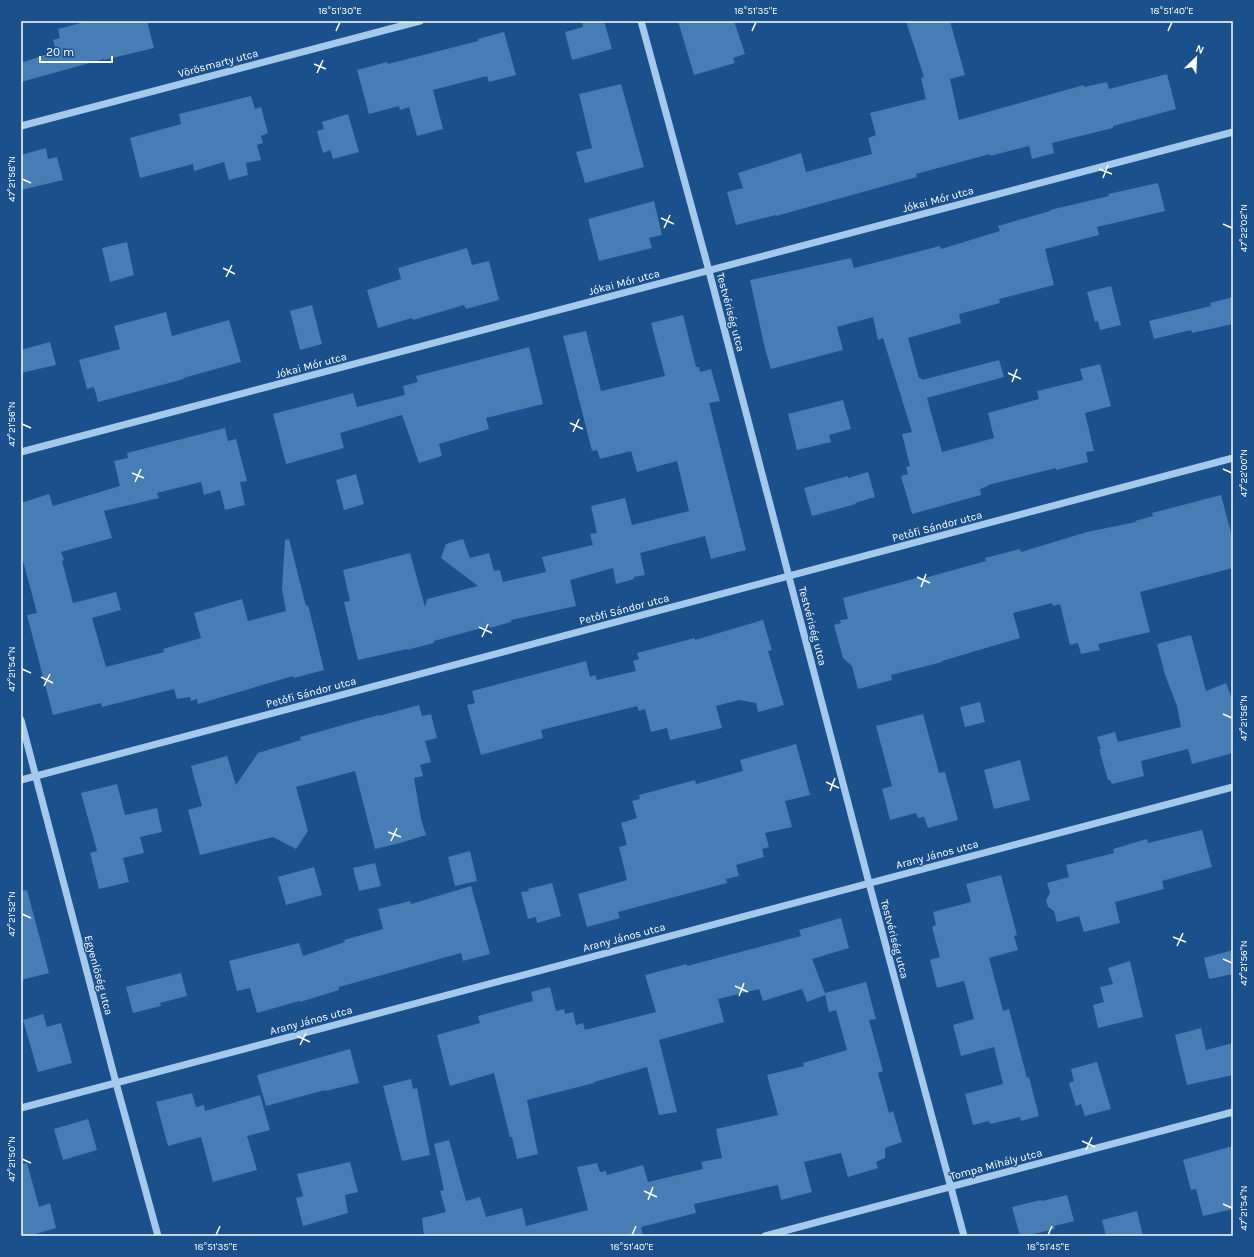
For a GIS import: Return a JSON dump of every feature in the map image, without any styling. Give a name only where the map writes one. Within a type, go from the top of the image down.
[{"type":"street","name":"Vörösmarty utca","points":[[21,126],[420,21]]},
{"type":"street","name":"Testvériség utca","points":[[642,21],[869,883],[964,1236]]},
{"type":"street","name":"Jókai Mór utca","points":[[21,452],[1233,132]]},
{"type":"street","name":"Petőfi Sándor utca","points":[[21,780],[1233,458]]},
{"type":"street","name":"Egyenlőség utca","points":[[21,720],[116,1083],[158,1236]]},
{"type":"street","name":"Arany János utca","points":[[21,1108],[1233,786]]},
{"type":"street","name":"Tompa Mihály utca","points":[[765,1236],[1233,1112]]},
{"type":"building","points":[[88,21],[147,21],[154,48],[104,59],[21,82],[21,63],[56,51],[53,40],[60,38],[58,29]]},
{"type":"building","points":[[582,21],[604,21],[612,49],[572,60],[565,32],[583,27]]},
{"type":"building","points":[[678,21],[734,21],[745,54],[733,58],[735,63],[694,75]]},
{"type":"building","points":[[906,21],[950,21],[965,75],[950,79],[959,120],[1084,85],[1084,87],[1107,82],[1109,89],[1167,74],[1176,109],[1113,126],[1113,128],[1052,143],[1054,153],[1032,159],[1029,146],[990,156],[990,154],[916,174],[917,177],[776,216],[736,225],[727,192],[743,188],[738,173],[801,153],[806,172],[872,154],[868,138],[876,135],[870,113],[926,99],[921,78],[924,77]]},
{"type":"building","points":[[504,32],[516,75],[489,82],[487,76],[433,90],[443,129],[417,136],[409,107],[400,110],[399,106],[369,114],[357,70],[387,62],[388,64],[478,41],[478,39]]},
{"type":"building","points":[[621,84],[644,167],[585,183],[576,152],[592,148],[579,94]]},
{"type":"building","points":[[251,96],[255,109],[261,107],[268,133],[261,136],[263,143],[257,145],[261,160],[246,163],[248,175],[229,180],[224,162],[194,171],[193,164],[140,178],[130,138],[181,124],[179,114]]},
{"type":"building","points":[[348,114],[359,152],[333,159],[330,150],[323,153],[317,131],[324,129],[322,122]]},
{"type":"building","points":[[46,148],[48,159],[57,157],[63,180],[21,190],[21,155]]},
{"type":"building","points":[[1158,183],[1165,211],[1097,227],[1099,235],[1045,249],[1054,285],[999,299],[1000,303],[959,314],[961,323],[908,338],[919,378],[922,380],[999,360],[1004,377],[927,398],[942,452],[994,438],[988,413],[1039,399],[1037,391],[1083,380],[1080,369],[1100,364],[1111,406],[1085,413],[1094,451],[1086,452],[1088,462],[1056,470],[1056,468],[988,485],[980,489],[981,495],[912,514],[901,476],[908,474],[906,467],[910,466],[902,434],[912,432],[883,338],[878,340],[873,317],[837,327],[843,350],[771,369],[765,349],[750,280],[851,258],[854,268],[940,246],[941,249],[1000,231],[998,226],[1050,210],[1109,196],[1108,194]]},
{"type":"building","points":[[654,201],[662,235],[649,238],[652,248],[599,261],[588,219]]},
{"type":"building","points":[[127,242],[134,275],[110,282],[102,248]]},
{"type":"building","points":[[467,248],[472,265],[489,261],[499,300],[466,309],[464,305],[413,320],[412,318],[378,328],[367,290],[401,279],[398,268]]},
{"type":"building","points":[[1111,286],[1121,325],[1100,330],[1098,321],[1095,322],[1087,292]]},
{"type":"building","points":[[1233,297],[1233,324],[1192,333],[1191,330],[1154,339],[1149,321],[1211,306],[1210,303]]},
{"type":"building","points":[[312,305],[322,344],[300,350],[290,311]]},
{"type":"building","points":[[166,312],[172,336],[229,320],[241,362],[98,402],[94,387],[87,389],[79,360],[120,349],[114,326]]},
{"type":"building","points":[[683,315],[696,367],[699,367],[700,372],[711,369],[720,401],[709,403],[746,550],[711,559],[705,536],[640,553],[645,575],[634,577],[634,579],[616,584],[613,568],[570,580],[576,606],[511,620],[511,622],[490,628],[489,626],[407,650],[358,660],[344,602],[350,601],[343,570],[410,553],[425,607],[427,599],[478,586],[441,558],[446,544],[463,539],[470,558],[489,553],[494,571],[500,570],[503,582],[546,572],[542,557],[593,545],[590,534],[597,533],[591,506],[625,498],[632,525],[689,511],[677,461],[637,472],[631,451],[600,459],[597,450],[592,451],[563,336],[586,331],[601,391],[665,376],[651,323]]},
{"type":"building","points":[[50,342],[56,365],[21,373],[21,350]]},
{"type":"building","points":[[529,347],[543,404],[486,418],[489,429],[439,444],[442,456],[419,463],[402,415],[340,433],[344,448],[286,464],[273,414],[353,393],[357,407],[405,395],[403,386],[418,382],[416,376]]},
{"type":"building","points":[[843,400],[851,429],[829,435],[831,442],[797,450],[788,414]]},
{"type":"building","points":[[225,428],[228,441],[236,439],[247,481],[240,482],[245,505],[225,510],[220,490],[204,495],[201,482],[157,493],[159,498],[104,511],[112,538],[61,552],[73,603],[116,592],[121,610],[92,618],[106,667],[164,652],[163,649],[201,638],[194,613],[242,599],[248,621],[286,611],[282,589],[285,540],[289,539],[306,606],[308,605],[324,670],[294,678],[293,676],[198,704],[197,699],[191,701],[190,697],[177,699],[174,689],[102,707],[101,703],[53,715],[27,615],[37,613],[21,553],[21,503],[49,494],[53,506],[120,486],[114,461],[128,458],[127,453]]},
{"type":"building","points":[[868,472],[875,497],[855,503],[856,504],[812,516],[804,488]]},
{"type":"building","points":[[356,474],[364,504],[344,510],[336,480]]},
{"type":"building","points":[[1221,495],[1233,540],[1233,568],[1140,592],[1150,632],[1098,644],[1100,650],[1081,654],[1078,643],[1070,645],[1060,604],[1053,606],[1052,603],[1013,613],[1020,638],[942,662],[891,675],[892,680],[858,689],[852,666],[843,658],[834,625],[841,623],[840,620],[848,619],[843,598],[986,561],[985,558],[1020,549],[1021,552],[1087,532],[1136,522],[1135,521],[1153,516],[1152,513]]},
{"type":"building","points":[[763,620],[772,650],[768,651],[784,705],[758,712],[756,703],[739,700],[716,706],[722,728],[670,740],[667,728],[651,732],[645,709],[639,711],[637,706],[541,730],[543,738],[481,755],[467,705],[475,703],[472,691],[586,661],[590,677],[595,675],[597,680],[636,671],[633,661],[639,659],[637,653],[695,638],[695,640]]},
{"type":"building","points":[[1191,635],[1206,691],[1226,683],[1233,701],[1233,753],[1192,764],[1188,749],[1141,761],[1144,776],[1112,784],[1110,780],[1108,780],[1097,737],[1115,732],[1118,742],[1181,727],[1177,706],[1165,675],[1157,644]]},
{"type":"building","points":[[980,702],[985,722],[965,727],[960,707]]},
{"type":"building","points":[[419,705],[422,716],[431,714],[437,738],[425,741],[431,762],[420,765],[423,776],[414,778],[421,819],[426,835],[375,849],[355,771],[296,787],[308,831],[296,849],[273,837],[200,855],[188,810],[202,806],[191,766],[227,756],[236,785],[258,753],[301,740],[300,737]]},
{"type":"building","points":[[923,714],[939,773],[945,772],[958,820],[928,828],[924,817],[918,818],[916,813],[890,820],[882,789],[892,786],[876,726]]},
{"type":"building","points":[[796,744],[810,795],[785,801],[792,827],[765,833],[769,847],[762,849],[764,857],[736,865],[739,876],[726,879],[727,883],[618,912],[620,918],[587,927],[578,894],[627,880],[619,847],[627,845],[621,823],[637,818],[632,801],[640,799],[639,795],[695,780],[696,784],[743,771],[740,760]]},
{"type":"building","points":[[1020,760],[1030,800],[994,809],[984,770]]},
{"type":"building","points":[[117,784],[125,815],[157,808],[162,832],[140,837],[144,853],[123,858],[129,882],[99,889],[90,853],[97,851],[81,793]]},
{"type":"building","points":[[1202,830],[1212,867],[1162,881],[1164,889],[1115,902],[1120,923],[1084,932],[1079,916],[1057,922],[1054,911],[1048,907],[1046,900],[1050,893],[1047,883],[1069,877],[1066,865],[1114,853],[1113,849],[1147,839],[1148,843]]},
{"type":"building","points":[[470,851],[477,881],[455,886],[448,857]]},
{"type":"building","points":[[375,863],[381,886],[359,891],[353,868]]},
{"type":"building","points":[[314,867],[322,895],[286,905],[278,877]]},
{"type":"building","points":[[1001,875],[1017,935],[1014,936],[1018,950],[989,958],[1003,1011],[1009,1009],[1027,1078],[1029,1077],[1039,1116],[1021,1121],[1020,1117],[990,1124],[989,1121],[973,1125],[965,1094],[1003,1084],[994,1047],[961,1056],[953,1025],[974,1019],[964,981],[937,988],[930,960],[940,957],[932,927],[936,925],[933,912],[971,902],[966,884]]},
{"type":"building","points":[[552,883],[561,916],[537,923],[536,917],[528,919],[521,892],[529,891],[528,889]]},
{"type":"building","points":[[471,886],[490,954],[463,961],[461,953],[339,987],[339,990],[257,1013],[250,988],[237,991],[229,961],[299,943],[303,956],[345,942],[344,940],[383,929],[378,909],[410,901],[411,904]]},
{"type":"building","points":[[27,890],[49,973],[21,980],[21,891]]},
{"type":"building","points":[[841,918],[849,948],[812,959],[825,993],[866,982],[876,1019],[869,1020],[883,1071],[878,1073],[889,1113],[893,1111],[902,1142],[885,1148],[885,1158],[876,1162],[878,1168],[848,1177],[841,1153],[804,1162],[812,1192],[781,1200],[778,1185],[694,1204],[696,1213],[641,1227],[643,1236],[424,1236],[422,1218],[446,1212],[440,1191],[444,1190],[434,1144],[449,1140],[466,1201],[480,1197],[486,1217],[522,1208],[526,1226],[588,1210],[577,1167],[597,1163],[600,1172],[606,1171],[607,1175],[643,1165],[648,1182],[703,1169],[701,1162],[722,1158],[716,1129],[778,1115],[767,1075],[804,1066],[803,1063],[847,1050],[836,1010],[829,1012],[825,995],[807,1002],[802,989],[763,1001],[759,989],[718,999],[724,1022],[659,1040],[677,1112],[659,1115],[647,1067],[594,1083],[527,1100],[538,1154],[517,1159],[494,1073],[450,1086],[437,1035],[480,1023],[478,1016],[533,1001],[531,992],[550,987],[556,1011],[564,1009],[565,1014],[573,1012],[576,1025],[583,1023],[585,1030],[656,1012],[645,975],[687,964],[687,966],[801,936],[799,930]]},
{"type":"building","points":[[1233,950],[1233,974],[1209,979],[1204,958]]},
{"type":"building","points":[[1130,961],[1143,1017],[1098,1028],[1093,1005],[1104,1002],[1100,987],[1113,984],[1108,968]]},
{"type":"building","points":[[181,973],[187,996],[160,1003],[161,1006],[133,1013],[126,987]]},
{"type":"building","points":[[43,1014],[47,1027],[61,1023],[72,1063],[38,1072],[23,1020]]},
{"type":"building","points":[[1201,1028],[1206,1050],[1233,1043],[1233,1075],[1187,1085],[1175,1035]]},
{"type":"building","points":[[350,1049],[359,1083],[325,1090],[266,1106],[257,1075]]},
{"type":"building","points":[[1097,1062],[1111,1109],[1085,1116],[1081,1104],[1076,1106],[1069,1083],[1074,1081],[1071,1069]]},
{"type":"building","points":[[411,1079],[413,1089],[417,1088],[430,1155],[402,1161],[383,1086]]},
{"type":"building","points":[[192,1093],[196,1107],[204,1105],[205,1111],[260,1095],[270,1130],[247,1136],[257,1170],[213,1182],[201,1137],[168,1146],[156,1102]]},
{"type":"building","points":[[88,1119],[97,1150],[63,1160],[54,1129]]},
{"type":"building","points":[[1233,1146],[1233,1209],[1203,1216],[1196,1189],[1191,1190],[1183,1160]]},
{"type":"building","points":[[350,1162],[358,1192],[345,1195],[348,1213],[303,1226],[296,1198],[303,1196],[297,1174]]},
{"type":"building","points":[[27,1163],[39,1207],[50,1203],[56,1228],[29,1236],[21,1236],[21,1164]]},
{"type":"building","points":[[1067,1195],[1074,1221],[1054,1226],[1055,1229],[1020,1236],[1012,1207]]},
{"type":"building","points":[[1137,1211],[1143,1236],[1106,1236],[1102,1220]]}]
